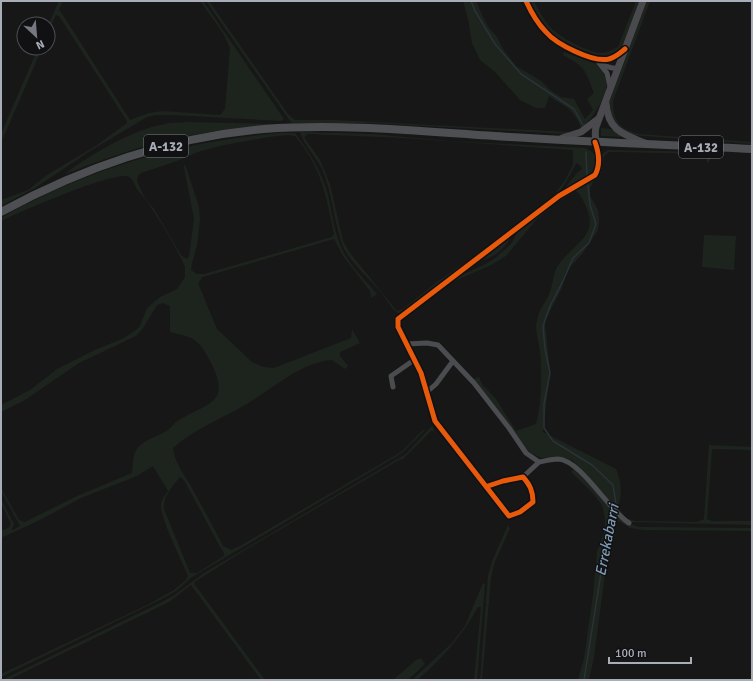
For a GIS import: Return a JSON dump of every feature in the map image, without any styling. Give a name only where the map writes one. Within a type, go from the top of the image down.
[{"type":"main road","points":[[398,319],[560,196],[595,174],[599,155],[595,142],[596,127],[643,1]]},
{"type":"main road","points":[[606,99],[608,118],[613,126],[619,132],[649,144]]},
{"type":"main road","points":[[554,140],[569,137],[581,132],[599,118]]},
{"type":"main road","points":[[596,127],[601,125],[613,126]]},
{"type":"main road","name":"A-132","points":[[1,212],[24,199],[67,179],[123,158],[165,146],[232,133],[292,128],[343,127],[554,140],[752,149]]},
{"type":"street","points":[[526,1],[533,16],[546,33],[559,44],[596,59],[612,68],[618,68]]},
{"type":"street","points":[[602,62],[616,56],[625,49]]},
{"type":"street","points":[[602,62],[610,81],[610,88]]},
{"type":"street","points":[[398,319],[398,327],[421,373],[435,421],[488,486],[509,516],[520,512],[533,502],[533,494],[530,485],[523,477]]},
{"type":"street","points":[[406,344],[427,343],[438,345],[474,383],[509,428],[526,453],[540,462]]},
{"type":"street","points":[[393,386],[391,376],[414,360]]},
{"type":"street","points":[[427,392],[436,384],[453,361]]},
{"type":"street","points":[[488,486],[523,477],[540,462],[558,459],[569,462],[593,484],[610,503],[619,516],[629,523]]},
{"type":"shaded area","points":[[59,1],[63,1],[59,9],[130,120],[149,113],[162,111],[220,115],[225,109],[230,48],[223,33],[200,1],[203,1],[284,119],[281,121],[173,115],[155,115],[147,117],[90,151],[35,188],[1,206],[1,200],[28,190],[47,175],[97,145],[127,123],[59,16],[52,16]]},
{"type":"shaded area","points":[[206,1],[209,1],[288,114],[295,120],[334,120],[570,132],[566,134],[370,123],[292,123]]},
{"type":"shaded area","points":[[463,1],[476,1],[489,28],[497,37],[503,49],[516,66],[541,81],[550,90],[561,97],[574,99],[585,119],[593,110],[587,99],[594,93],[589,79],[581,66],[563,55],[564,52],[599,65],[606,77],[606,91],[597,109],[581,128],[572,112],[549,96],[545,108],[536,108],[520,100],[495,72],[480,60],[472,43]]},
{"type":"shaded area","points":[[530,1],[534,1],[550,27],[557,33],[568,41],[600,53],[618,47],[636,1],[639,1],[624,42],[617,52],[611,56],[602,57],[580,49],[555,36],[541,20]]},
{"type":"shaded area","points":[[647,1],[650,1],[613,101],[614,114],[618,123],[626,130],[639,134],[752,142],[752,144],[631,135],[621,129],[614,121],[610,100]]},
{"type":"shaded area","points":[[35,56],[39,56],[1,143],[1,134]]},
{"type":"shaded area","points":[[170,123],[277,124],[221,130],[171,139],[125,152],[65,174],[99,151],[126,137],[153,127]]},
{"type":"shaded area","points":[[601,128],[611,129],[622,137],[601,136]]},
{"type":"shaded area","points":[[300,132],[373,134],[449,141],[585,148],[594,154],[596,164],[595,169],[587,178],[566,190],[565,188],[582,169],[581,166],[576,163],[562,188],[552,199],[500,241],[445,278],[400,314],[394,310],[380,291],[358,268],[344,248],[338,232],[322,169]],"holes":[[[308,134],[403,138],[573,150],[573,165],[555,194],[503,236],[437,282],[403,309],[397,311],[350,253],[343,241],[330,184],[320,160],[304,137]]]},
{"type":"shaded area","points":[[279,133],[295,133],[306,148],[325,186],[335,230],[343,251],[354,268],[377,294],[371,298],[370,291],[343,256],[334,239],[203,277],[198,283],[217,329],[252,362],[263,367],[274,368],[351,338],[352,329],[360,343],[340,352],[340,356],[348,366],[345,369],[332,360],[309,366],[298,371],[245,405],[181,441],[173,448],[180,469],[192,488],[223,546],[231,550],[396,455],[423,430],[425,430],[397,456],[192,577],[176,591],[1,677],[1,674],[147,605],[174,590],[186,580],[188,576],[162,511],[162,501],[168,491],[153,466],[137,476],[81,498],[40,520],[1,538],[1,531],[8,528],[11,524],[1,503],[1,499],[14,524],[12,529],[13,530],[20,526],[1,491],[1,488],[19,520],[25,522],[77,496],[132,473],[134,455],[139,446],[145,441],[166,431],[177,421],[207,405],[217,395],[219,387],[217,377],[211,363],[199,344],[191,338],[170,332],[170,306],[163,303],[157,305],[143,328],[136,336],[79,363],[25,400],[1,412],[1,405],[30,390],[57,369],[95,350],[124,338],[136,330],[140,326],[147,308],[160,297],[177,289],[185,277],[185,267],[164,228],[149,204],[137,189],[132,179],[129,177],[121,176],[106,179],[46,201],[1,221],[1,218],[46,194],[93,174],[142,158],[191,146]],"holes":[[[288,135],[295,136],[304,148],[322,182],[334,234],[332,237],[204,274],[197,274],[191,270],[197,245],[200,220],[199,207],[185,164],[184,167],[194,219],[189,257],[186,259],[181,255],[154,209],[145,198],[137,181],[138,176],[141,173],[219,146]],[[180,477],[184,480],[224,553],[224,556],[197,573],[190,573],[164,509],[166,496]]]},
{"type":"shaded area","points":[[608,150],[710,152],[710,161],[707,163],[707,157],[705,154],[609,152],[604,156],[601,172],[593,182],[590,189],[590,196],[598,210],[598,230],[582,254],[565,273],[562,288],[545,321],[550,372],[543,432],[616,469],[621,488],[618,508],[626,518],[635,521],[697,522],[704,519],[709,445],[752,447],[752,450],[712,449],[707,519],[712,521],[752,521],[752,525],[632,522],[623,517],[572,460],[560,457],[541,458],[531,453],[523,446],[473,379],[479,377],[482,384],[496,399],[516,431],[536,424],[541,379],[540,351],[536,324],[539,313],[550,291],[557,267],[581,241],[589,227],[590,219],[581,197],[576,191],[555,204],[537,219],[506,256],[491,265],[450,283],[455,278],[494,259],[511,244],[518,231],[557,201],[593,179],[602,154]]},
{"type":"shaded area","points":[[704,235],[736,236],[734,270],[702,267]]},
{"type":"shaded area","points":[[510,238],[499,252],[482,260]]},
{"type":"shaded area","points":[[431,427],[433,427],[434,431],[431,431],[403,459],[245,550],[196,581],[194,584],[265,680],[261,680],[191,585],[169,602],[8,680],[2,680],[173,596],[204,573],[406,454]]},
{"type":"shaded area","points":[[575,468],[620,519],[632,525],[640,527],[752,528],[752,531],[644,530],[630,528],[617,520],[614,520],[615,535],[608,552],[594,657],[589,680],[578,680],[584,658],[593,595],[597,552],[605,530],[605,518],[602,505],[591,491],[571,472]]},
{"type":"shaded area","points":[[508,525],[510,528],[494,564],[491,578],[482,680],[480,680],[488,575],[493,559]]},
{"type":"shaded area","points":[[483,583],[485,584],[477,680],[474,680],[481,607],[478,607],[465,628],[435,664],[417,680],[412,680],[452,643],[465,626]]},
{"type":"shaded area","points":[[421,658],[425,664],[408,680],[393,680],[416,660]]},
{"type":"waterway","name":"Errekabarri","points":[[471,1],[475,11],[495,44],[521,74],[574,109],[583,125]]},
{"type":"waterway","name":"Errekabarri","points":[[586,152],[587,176]]},
{"type":"waterway","name":"Errekabarri","points":[[588,185],[590,205],[596,224],[589,243],[573,258],[550,306],[543,326],[545,349],[550,373],[544,404],[544,428],[553,441],[592,465],[613,485],[616,504],[615,508]]},
{"type":"waterway","name":"Errekabarri","points":[[584,680],[605,548],[614,512]]},
{"type":"cycle path","points":[[526,1],[534,17],[546,32],[558,42],[575,52],[594,58],[609,59],[618,55],[625,49]]},
{"type":"cycle path","points":[[488,486],[523,477],[531,488],[533,502],[520,512],[509,516],[435,421],[421,373],[398,327],[398,319],[559,196],[595,175],[599,158],[595,142]]}]
